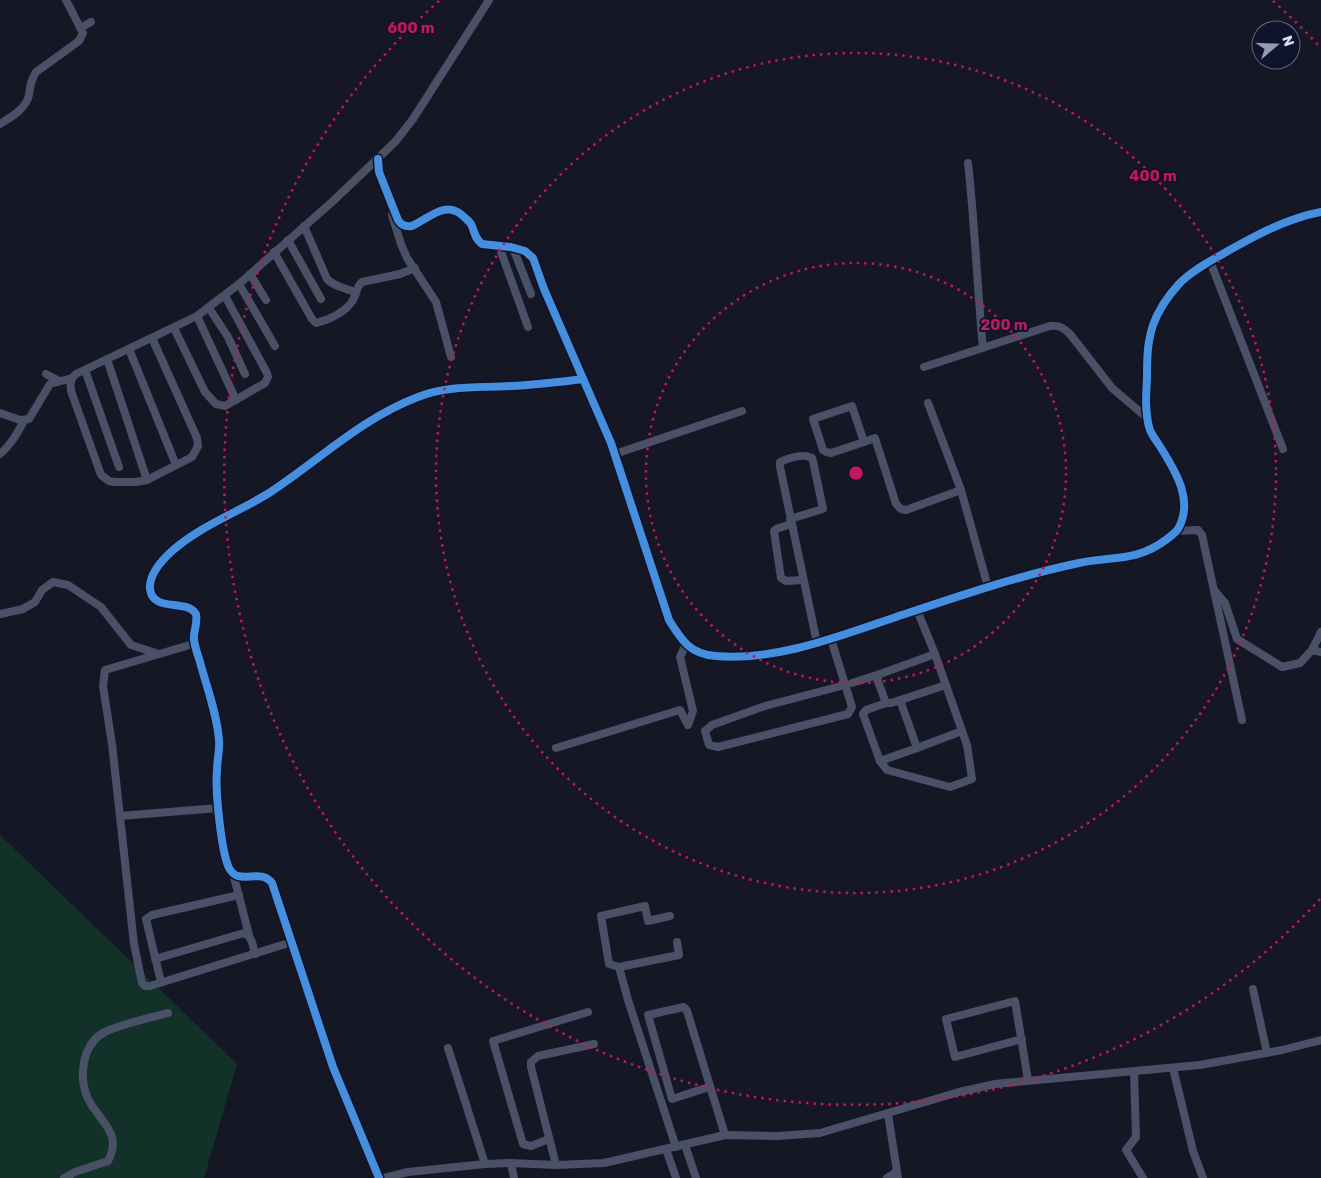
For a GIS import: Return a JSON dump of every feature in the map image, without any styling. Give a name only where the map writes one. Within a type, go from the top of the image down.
[{"type":"street","points":[[0,124],[23,108],[29,97],[32,78],[36,72],[79,40],[83,33],[66,0]]},
{"type":"street","points":[[0,454],[17,435],[24,421],[32,416],[48,387],[59,381],[72,378],[107,359],[174,328],[209,308],[239,284],[375,162],[395,142],[413,119],[489,0]]},
{"type":"street","points":[[80,28],[91,22]]},
{"type":"street","points":[[375,162],[398,220],[401,224],[408,227]]},
{"type":"street","points":[[375,162],[404,251],[436,302],[451,357]]},
{"type":"street","points":[[968,164],[974,216],[977,290],[983,348]]},
{"type":"street","points":[[397,232],[419,223],[440,210],[450,209],[460,213],[470,222],[478,240],[488,246],[525,251],[532,258],[615,454],[669,620],[680,638],[694,651],[714,656],[746,657],[778,652],[831,639],[988,587],[1065,566],[1135,556],[1150,550],[1177,531],[1184,515],[1185,498],[1171,464],[1150,431],[1146,417],[1148,341],[1153,324],[1164,304],[1180,282],[1210,261],[1254,235],[1308,214],[1321,212]]},
{"type":"street","points":[[304,226],[327,279],[331,283],[356,293]]},
{"type":"street","points":[[288,240],[321,299]]},
{"type":"street","points":[[499,246],[528,327]]},
{"type":"street","points":[[513,248],[531,294]]},
{"type":"street","points":[[274,252],[316,323],[344,310],[353,300],[358,286],[362,282],[400,274],[415,268]]},
{"type":"street","points":[[1210,261],[1284,448]]},
{"type":"street","points":[[250,274],[266,300]]},
{"type":"street","points":[[239,284],[275,346]]},
{"type":"street","points":[[174,328],[205,392],[216,404],[225,406],[265,383],[268,377],[267,373],[225,296]]},
{"type":"street","points":[[209,308],[228,337],[245,374]]},
{"type":"street","points":[[197,316],[236,400]]},
{"type":"street","points":[[924,367],[1057,325],[1070,334],[1112,388],[1146,417]]},
{"type":"street","points":[[72,378],[70,384],[71,391],[101,475],[109,481],[136,482],[146,480],[192,457],[196,452],[198,443],[152,338]]},
{"type":"street","points":[[129,349],[176,465]]},
{"type":"street","points":[[107,359],[146,480]]},
{"type":"street","points":[[85,370],[118,467]]},
{"type":"street","points":[[46,374],[59,381]]},
{"type":"street","points":[[292,942],[145,986],[140,978],[134,944],[112,744],[103,686],[105,670],[194,644],[197,618],[194,611],[188,608],[155,600],[150,589],[152,577],[163,560],[189,538],[271,492],[352,433],[397,406],[418,396],[450,388],[513,386],[582,379]]},
{"type":"street","points":[[928,403],[961,490],[988,587]]},
{"type":"street","points":[[864,442],[852,406],[813,420],[823,450],[826,452],[831,452],[864,442],[876,438],[896,504],[901,509],[906,510],[961,490]]},
{"type":"street","points":[[615,454],[742,411]]},
{"type":"street","points":[[0,413],[24,421]]},
{"type":"street","points":[[802,580],[786,582],[781,578],[774,531],[776,529],[791,522],[823,508],[813,461],[807,455],[780,462],[791,522],[802,580],[817,642]]},
{"type":"street","points":[[1177,531],[1200,531],[1242,720]]},
{"type":"street","points":[[0,614],[23,609],[35,602],[42,590],[53,582],[68,585],[101,607],[132,645],[159,654]]},
{"type":"street","points":[[1214,589],[1225,603],[1238,639],[1282,667],[1300,663],[1312,650],[1321,632]]},
{"type":"street","points":[[917,610],[935,654],[946,685],[967,745],[972,779],[950,787],[887,770],[880,761],[863,714],[866,710],[886,703],[946,685]]},
{"type":"street","points":[[831,639],[849,684],[852,711],[845,716],[718,747],[709,744],[705,731],[712,724],[765,706],[849,684],[935,654]]},
{"type":"street","points":[[194,640],[219,736],[219,755],[216,771],[218,808],[226,860],[233,873],[255,954]]},
{"type":"street","points":[[556,748],[680,710],[688,725],[693,711],[680,657],[686,644]]},
{"type":"street","points":[[1312,650],[1321,652]]},
{"type":"street","points":[[880,674],[877,679],[886,703]]},
{"type":"street","points":[[900,700],[917,748]]},
{"type":"street","points":[[880,761],[962,731]]},
{"type":"street","points":[[120,816],[218,808]]},
{"type":"street","points":[[233,873],[241,877],[261,875],[270,880],[333,1067],[379,1178]]},
{"type":"street","points":[[161,982],[146,926],[148,916],[239,895]]},
{"type":"street","points":[[670,916],[648,921],[645,906],[601,916],[609,964],[618,967],[679,955],[676,942]]},
{"type":"street","points":[[155,959],[244,933],[249,935]]},
{"type":"street","points":[[618,967],[680,1146],[696,1178]]},
{"type":"street","points":[[1253,989],[1267,1053]]},
{"type":"street","points":[[1022,1039],[955,1057],[946,1019],[1015,1001],[1022,1039],[1028,1080]]},
{"type":"street","points":[[710,1087],[672,1099],[648,1015],[684,1007],[687,1011],[725,1135]]},
{"type":"street","points":[[549,1139],[531,1146],[523,1144],[493,1041],[588,1012]]},
{"type":"street","points":[[64,1178],[75,1172],[108,1161],[114,1147],[109,1128],[90,1103],[83,1081],[85,1058],[90,1044],[104,1032],[168,1013]]},
{"type":"street","points":[[386,1178],[408,1172],[485,1164],[556,1165],[604,1163],[725,1135],[810,1134],[836,1129],[981,1086],[1200,1065],[1267,1053],[1321,1040]]},
{"type":"street","points":[[556,1165],[531,1062],[538,1056],[594,1044]]},
{"type":"street","points":[[448,1048],[485,1164]]},
{"type":"street","points":[[1173,1068],[1193,1151],[1203,1178]]},
{"type":"street","points":[[1134,1072],[1136,1137],[1126,1150],[1143,1178]]},
{"type":"street","points":[[887,1178],[898,1175],[888,1114]]},
{"type":"street","points":[[666,1149],[676,1178]]},
{"type":"street","points":[[511,1163],[514,1178]]},
{"type":"green space","points":[[0,835],[237,1064],[204,1178],[0,1178]]},
{"type":"cycle path","points":[[378,159],[379,172],[398,220],[402,224],[412,226],[437,212],[449,209],[456,211],[470,223],[476,237],[482,244],[511,247],[525,251],[533,258],[544,289],[611,443],[669,620],[678,634],[693,649],[707,655],[716,656],[762,655],[808,646],[1033,574],[1079,563],[1135,555],[1167,539],[1178,529],[1184,508],[1184,497],[1167,457],[1151,433],[1148,421],[1146,403],[1148,352],[1155,320],[1175,289],[1183,280],[1198,269],[1268,230],[1294,219],[1321,212]]},
{"type":"cycle path","points":[[379,1178],[333,1067],[272,883],[262,877],[238,876],[229,868],[226,860],[219,820],[217,791],[218,730],[194,643],[196,614],[191,609],[157,601],[152,596],[150,584],[160,563],[194,534],[269,493],[359,428],[398,406],[441,390],[529,385],[583,379]]}]
